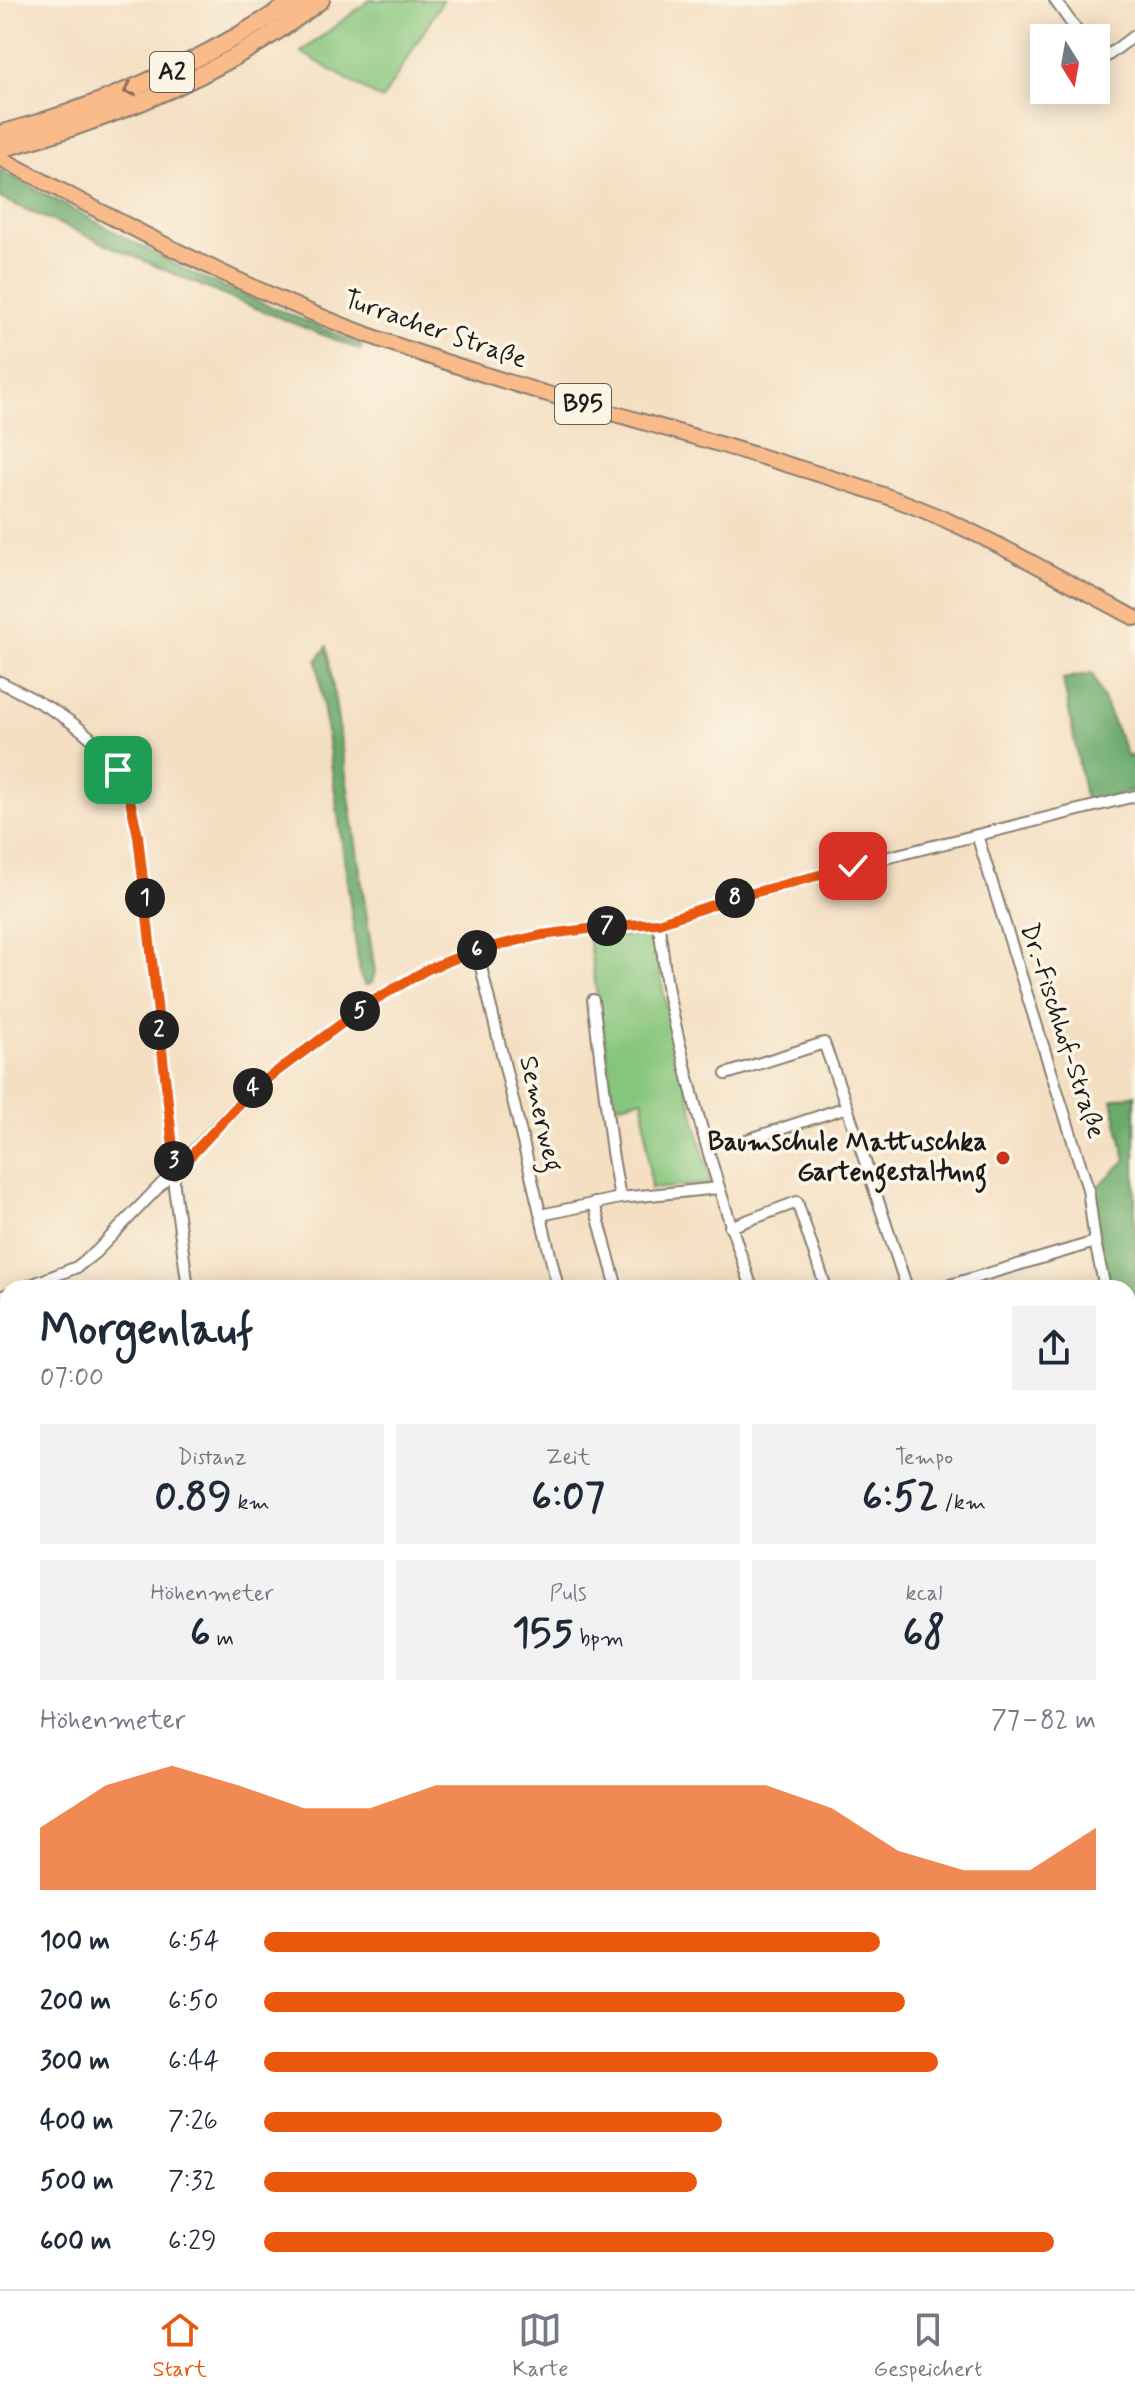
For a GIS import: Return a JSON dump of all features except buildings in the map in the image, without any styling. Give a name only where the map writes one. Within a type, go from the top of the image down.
[{"type":"highway","name":"A2","points":[[0,134],[101,102],[176,70],[244,34],[296,0]]},
{"type":"highway","name":"A2","points":[[0,149],[112,114],[177,85],[253,45],[321,0]]},
{"type":"main road","name":"Turracher Straße","points":[[0,158],[150,238],[255,288],[377,338],[472,371],[888,497],[955,525],[1135,618]]},
{"type":"street","points":[[1055,0],[1072,24]]},
{"type":"street","points":[[1110,54],[1135,35]]},
{"type":"street","points":[[0,682],[58,714],[84,733],[111,760],[128,791],[138,836],[187,1280]]},
{"type":"street","points":[[44,1280],[85,1261],[110,1239],[253,1089],[371,1002],[428,969],[477,950],[542,935],[658,923],[755,892],[1135,796]]},
{"type":"street","name":"Dr.-Fischhof-Straße","points":[[977,835],[1088,1189],[1103,1280]]},
{"type":"street","points":[[658,923],[669,995],[719,1188],[749,1280]]},
{"type":"street","name":"Semerweg","points":[[477,950],[556,1280]]},
{"type":"street","points":[[593,1000],[620,1198]]},
{"type":"street","points":[[726,1074],[824,1043],[904,1280]]},
{"type":"street","points":[[747,1140],[847,1107]]},
{"type":"street","points":[[541,1215],[620,1198],[719,1188]]},
{"type":"street","points":[[730,1227],[797,1202],[823,1280]]},
{"type":"street","points":[[594,1203],[615,1280]]},
{"type":"street","points":[[967,1280],[1095,1242]]},
{"type":"green space","points":[[370,0],[443,0],[382,100],[301,52]]},
{"type":"green space","points":[[0,170],[191,273],[362,345],[360,350],[218,293],[0,198]]},
{"type":"green space","points":[[327,647],[375,972],[372,983],[365,985],[360,976],[317,660]]},
{"type":"green space","points":[[1092,673],[1128,757],[1135,755],[1135,790],[1086,803],[1063,679]]},
{"type":"green space","points":[[588,937],[653,937],[656,944],[664,995],[711,1184],[651,1189],[643,1099],[614,1105]]},
{"type":"green space","points":[[1135,1094],[1135,1280],[1109,1280],[1093,1191],[1126,1160],[1112,1100]]},
{"type":"place","name":"Baumschule Mattuschka Gartengestaltung","points":[[1003,1158]]},
{"type":"route","points":[[118,770],[128,791],[138,836],[174,1156],[173,1175],[253,1089],[371,1002],[428,969],[477,950],[542,935],[658,923],[727,900],[853,866]]}]
